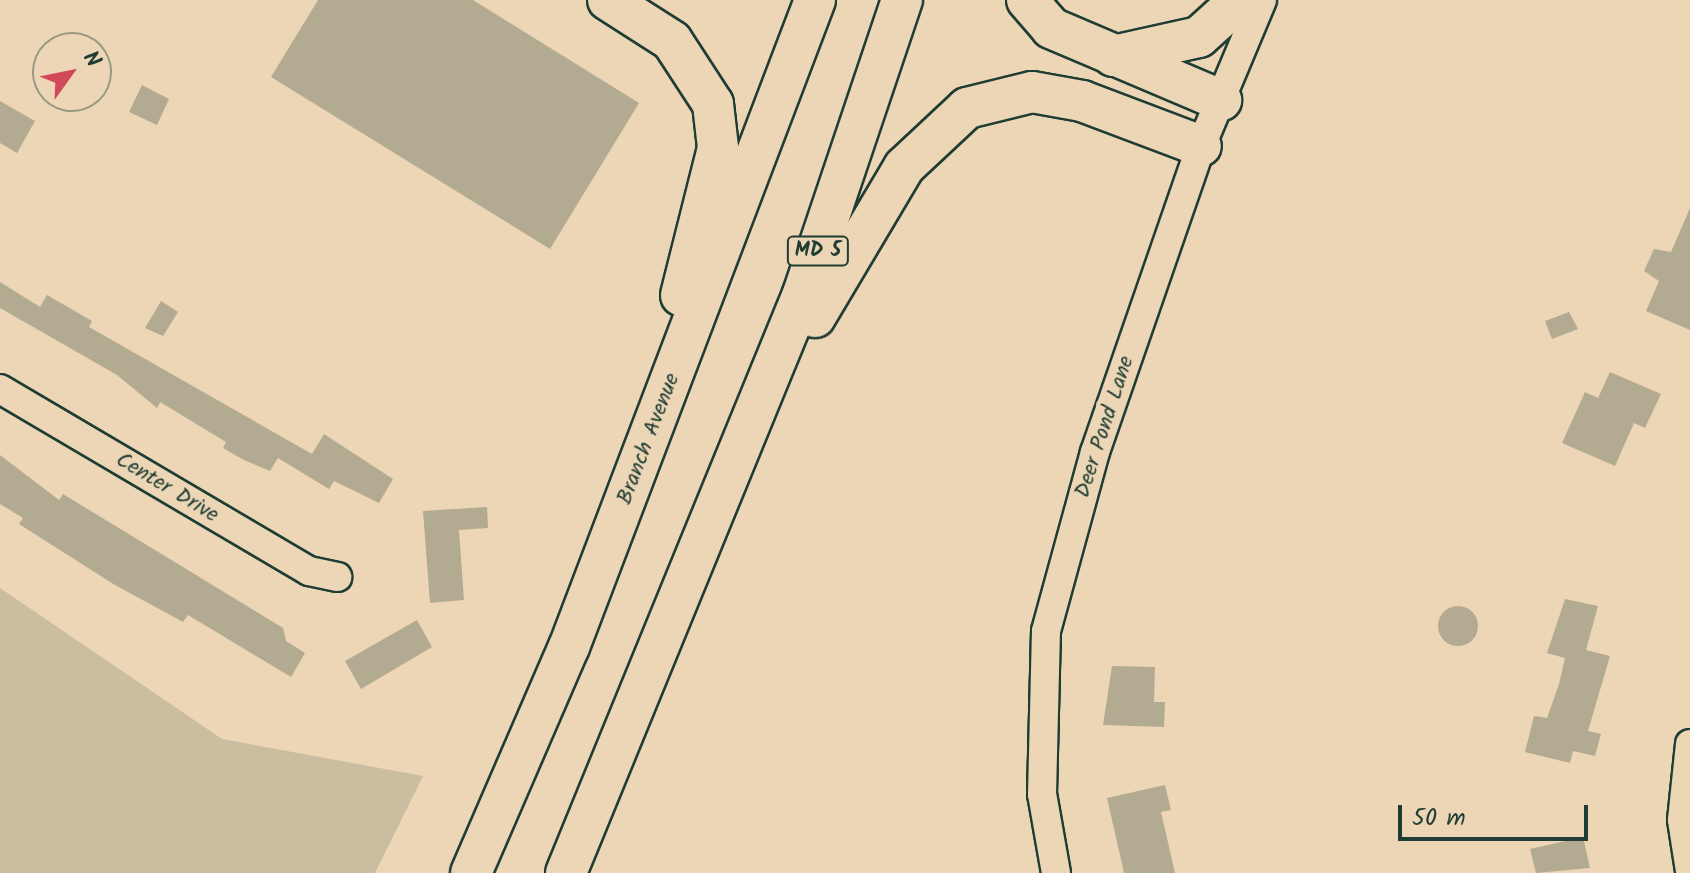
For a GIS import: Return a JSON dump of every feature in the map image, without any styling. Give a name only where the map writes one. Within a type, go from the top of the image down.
[{"type":"highway","points":[[608,0],[672,41],[697,69],[713,104],[718,148],[631,487]]},
{"type":"highway","name":"Branch Avenue","points":[[473,869],[631,487],[815,0]]},
{"type":"highway","name":"MD 5","points":[[566,873],[803,294],[902,0]]},
{"type":"highway","points":[[1027,0],[1051,28],[1105,57],[1221,100]]},
{"type":"highway","points":[[1105,57],[1199,37],[1240,0]]},
{"type":"highway","points":[[718,496],[904,167],[967,108],[1032,92],[1082,101],[1201,146]]},
{"type":"street","name":"Deer Pond Lane","points":[[1056,873],[1042,794],[1046,631],[1095,452],[1201,146],[1262,0]]},
{"type":"street","name":"Center Drive","points":[[0,389],[309,571],[337,577]]},
{"type":"street","points":[[1690,744],[1682,820],[1690,871]]},
{"type":"shaded area","points":[[0,588],[222,739],[423,776],[375,873],[0,873]]},
{"type":"building","points":[[318,0],[473,0],[639,103],[550,249],[271,77]]},
{"type":"building","points":[[142,85],[169,99],[157,125],[129,112]]},
{"type":"building","points":[[0,101],[35,121],[17,153],[0,143]]},
{"type":"building","points":[[1690,208],[1690,330],[1646,311],[1659,281],[1644,271],[1654,249],[1671,252]]},
{"type":"building","points":[[0,282],[40,307],[47,295],[92,321],[89,327],[312,454],[324,434],[393,479],[379,503],[334,481],[329,489],[278,458],[270,471],[244,460],[223,448],[226,442],[160,402],[157,408],[117,375],[0,308]]},
{"type":"building","points":[[161,301],[178,312],[163,336],[145,328]]},
{"type":"building","points":[[1569,312],[1578,329],[1552,339],[1545,321]]},
{"type":"building","points":[[1610,372],[1661,394],[1645,428],[1634,423],[1615,466],[1562,443],[1585,392],[1598,398]]},
{"type":"building","points":[[0,455],[59,500],[63,494],[283,628],[286,641],[305,653],[291,677],[188,615],[183,622],[115,585],[19,524],[23,518],[0,504]]},
{"type":"building","points":[[487,507],[488,528],[459,530],[464,600],[430,603],[423,511]]},
{"type":"building","points":[[1565,599],[1598,606],[1586,650],[1610,656],[1588,731],[1601,734],[1595,756],[1573,751],[1570,763],[1525,752],[1534,716],[1547,718],[1559,684],[1565,658],[1547,653]]},
{"type":"building","points":[[1458,606],[1472,612],[1478,626],[1472,640],[1458,646],[1444,640],[1438,626],[1444,612]]},
{"type":"building","points":[[417,620],[432,647],[361,689],[345,661]]},
{"type":"building","points":[[1112,666],[1155,667],[1154,702],[1165,702],[1164,727],[1103,725]]},
{"type":"building","points":[[1165,785],[1171,810],[1161,812],[1175,873],[1124,873],[1107,798]]},
{"type":"building","points":[[1583,837],[1590,868],[1536,873],[1530,849]]}]
